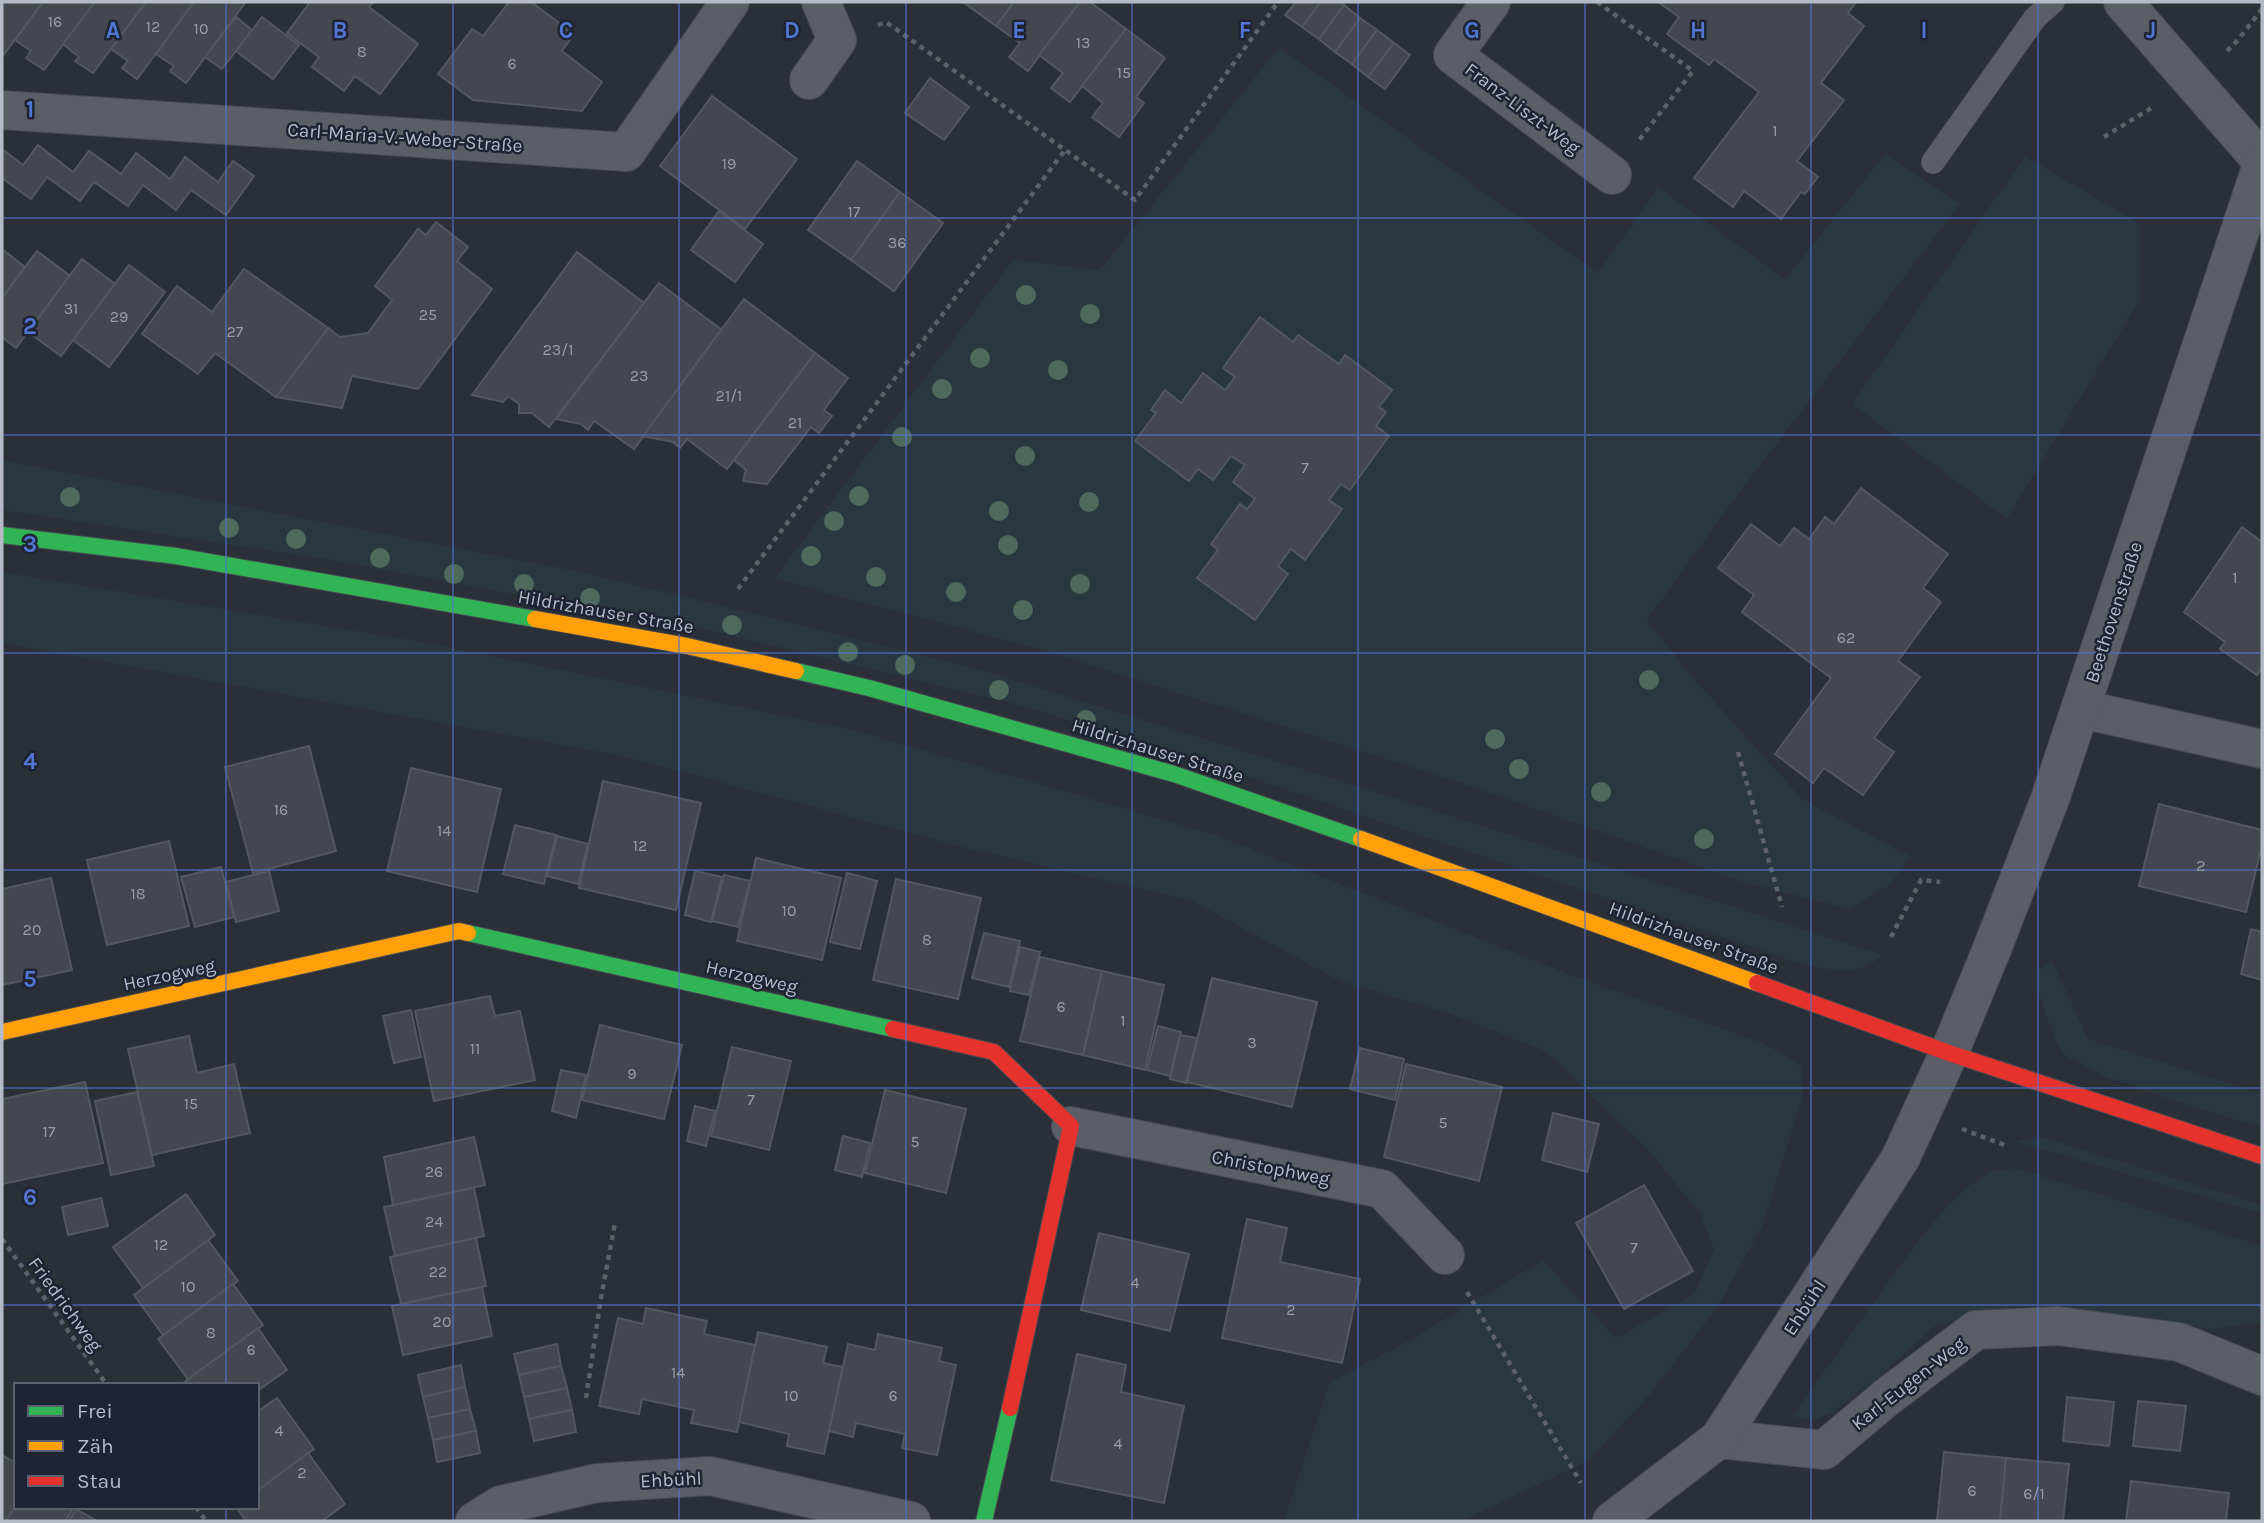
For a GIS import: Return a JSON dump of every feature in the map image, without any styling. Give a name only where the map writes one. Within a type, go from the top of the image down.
[{"type":"main road","name":"Hildrizhauser Straße","points":[[2,535],[176,555],[687,646],[869,688],[1174,774],[1420,859],[1949,1053],[2262,1156]]},
{"type":"main road","name":"Herzogweg","points":[[2,1032],[459,931],[994,1052],[1071,1126]]},
{"type":"main road","points":[[984,1521],[1071,1126]]},
{"type":"street","name":"Carl-Maria-V.-Weber-Straße","points":[[2,110],[626,152],[730,2]]},
{"type":"street","points":[[809,80],[837,40],[821,2]]},
{"type":"street","name":"Franz-Liszt-Weg","points":[[1491,2],[1453,55],[1612,175]]},
{"type":"street","points":[[2123,2],[2262,163]]},
{"type":"street","name":"Beethovenstraße","points":[[1949,1053],[2050,799],[2262,163]]},
{"type":"street","points":[[2081,709],[2262,749]]},
{"type":"street","name":"Ehbühl","points":[[1612,1521],[1719,1439],[1900,1159],[1949,1053]]},
{"type":"street","name":"Christophweg","points":[[1071,1126],[1382,1189],[1445,1255]]},
{"type":"street","name":"Karl-Eugen-Weg","points":[[1719,1439],[1824,1450],[1887,1396],[1976,1330],[2058,1326],[2179,1342],[2262,1376]]},
{"type":"street","name":"Ehbühl","points":[[475,1521],[501,1505],[597,1483],[710,1476],[911,1521]]},
{"type":"lane","points":[[1933,162],[2035,18],[2053,2]]},
{"type":"path","points":[[837,40],[886,22],[1135,200],[1278,2]]},
{"type":"path","points":[[1597,2],[1693,71],[1612,175]]},
{"type":"path","points":[[738,589],[1065,150]]},
{"type":"path","points":[[1738,752],[1782,907]]},
{"type":"path","points":[[1891,937],[1921,880],[1940,881]]},
{"type":"path","points":[[586,1398],[615,1223]]},
{"type":"path","name":"Friedrichweg","points":[[2,1239],[106,1383]]},
{"type":"path","points":[[1445,1255],[1581,1483]]},
{"type":"shaded area","points":[[1279,47],[1598,273],[1658,187],[1785,279],[1885,154],[1960,204],[1739,493],[1647,620],[1694,679],[1802,799],[1912,857],[1888,886],[1851,909],[1743,882],[1461,783],[1039,649],[774,579],[1013,260],[1100,270]]},
{"type":"shaded area","points":[[2025,156],[2140,224],[2140,300],[2007,519],[1852,404]]},
{"type":"shaded area","points":[[2,460],[587,573],[972,667],[1402,800],[1883,955],[1865,967],[1849,970],[1798,963],[1228,770],[1027,707],[708,630],[324,559],[2,510]]},
{"type":"shaded area","points":[[2,572],[428,643],[854,730],[1216,835],[1574,976],[1763,1043],[1801,1065],[1803,1095],[1762,1227],[1719,1305],[1651,1393],[1590,1460],[1462,1521],[1284,1521],[1330,1382],[1403,1344],[1543,1260],[1616,1338],[1694,1294],[1714,1249],[1699,1212],[1650,1152],[1545,1051],[1450,1014],[1340,981],[1192,901],[962,847],[622,756],[2,643]]},
{"type":"shaded area","points":[[2052,960],[2088,1039],[2262,1093],[2262,1127],[2108,1078],[2064,1055],[2057,1044],[2038,992],[2038,970]]},
{"type":"shaded area","points":[[2045,1138],[2262,1205],[2262,1214],[2014,1141]]},
{"type":"shaded area","points":[[2017,1168],[2262,1246],[2262,1322],[2214,1329],[2008,1309],[1936,1325],[1876,1380],[1833,1412],[1813,1421],[1792,1416],[1915,1245],[1948,1205],[1966,1188],[1991,1171]]},
{"type":"building","points":[[2,2],[43,2],[2,57]]},
{"type":"building","points":[[43,2],[95,2],[44,70],[26,58],[31,51],[15,40]]},
{"type":"building","points":[[95,2],[146,2],[93,73],[75,61],[79,57],[63,44]]},
{"type":"building","points":[[146,2],[194,2],[137,79],[122,68],[128,61],[111,49]]},
{"type":"building","points":[[194,2],[245,3],[186,83],[170,71],[174,66],[156,54]]},
{"type":"building","points":[[310,2],[373,2],[369,7],[418,44],[380,94],[355,76],[344,91],[312,67],[319,57],[287,33]]},
{"type":"building","points":[[509,2],[531,2],[574,34],[562,51],[602,82],[582,111],[473,100],[438,74],[472,29],[483,36]]},
{"type":"building","points":[[963,2],[1014,2],[996,26]]},
{"type":"building","points":[[1014,2],[1080,2],[1028,71],[1009,57],[1020,43],[996,26]]},
{"type":"building","points":[[1080,2],[1090,2],[1126,29],[1070,102],[1051,88],[1063,73],[1039,55]]},
{"type":"building","points":[[1296,2],[1321,2],[1302,27],[1285,15]]},
{"type":"building","points":[[1321,2],[1339,2],[1344,5],[1319,39],[1302,27]]},
{"type":"building","points":[[1658,2],[1856,2],[1848,13],[1864,26],[1821,83],[1844,100],[1797,161],[1818,177],[1805,194],[1801,192],[1781,219],[1744,191],[1733,207],[1694,178],[1759,92],[1714,59],[1709,65],[1667,34],[1679,17]]},
{"type":"building","points":[[1344,5],[1360,18],[1335,52],[1319,39]]},
{"type":"building","points":[[236,17],[252,30],[222,69],[205,57]]},
{"type":"building","points":[[262,17],[299,45],[273,79],[236,51]]},
{"type":"building","points":[[1360,18],[1377,30],[1352,64],[1335,52]]},
{"type":"building","points":[[1126,29],[1165,58],[1136,97],[1144,103],[1119,137],[1092,117],[1103,103],[1082,86]]},
{"type":"building","points":[[1377,30],[1394,43],[1368,77],[1352,64]]},
{"type":"building","points":[[1394,43],[1410,55],[1385,89],[1368,77]]},
{"type":"building","points":[[930,78],[969,107],[944,140],[905,113]]},
{"type":"building","points":[[712,96],[797,159],[745,229],[660,166]]},
{"type":"building","points":[[38,145],[73,172],[89,151],[121,174],[136,153],[170,179],[185,157],[218,182],[233,161],[254,176],[226,215],[191,190],[176,210],[143,185],[128,206],[94,182],[80,201],[47,177],[31,199],[2,178],[2,149],[23,165]]},
{"type":"building","points":[[857,161],[900,192],[851,260],[808,230]]},
{"type":"building","points":[[900,192],[943,223],[894,291],[851,260]]},
{"type":"building","points":[[719,211],[763,244],[735,282],[691,250]]},
{"type":"building","points":[[436,222],[468,247],[457,261],[492,289],[418,389],[352,376],[342,408],[276,397],[328,328],[340,337],[368,333],[392,300],[375,286],[418,229],[426,235]]},
{"type":"building","points":[[2,249],[25,267],[2,298]]},
{"type":"building","points":[[37,251],[70,276],[16,348],[2,337],[2,298]]},
{"type":"building","points":[[577,252],[644,303],[549,427],[532,413],[519,413],[519,404],[508,396],[503,402],[472,395]]},
{"type":"building","points":[[82,259],[115,284],[61,356],[28,332]]},
{"type":"building","points":[[129,265],[165,292],[109,367],[73,340]]},
{"type":"building","points":[[244,269],[328,328],[276,397],[215,353],[198,374],[142,334],[177,286],[212,312]]},
{"type":"building","points":[[659,283],[722,330],[634,449],[594,421],[588,430],[581,424],[556,419]]},
{"type":"building","points":[[744,299],[815,353],[727,469],[687,439],[680,448],[673,442],[643,436]]},
{"type":"building","points":[[1260,317],[1293,342],[1298,335],[1339,364],[1345,355],[1392,390],[1379,407],[1386,412],[1376,426],[1389,436],[1350,490],[1341,484],[1329,500],[1342,509],[1305,560],[1291,549],[1278,566],[1288,574],[1255,620],[1197,578],[1218,550],[1211,544],[1240,504],[1247,509],[1255,499],[1233,482],[1245,465],[1231,456],[1213,480],[1198,469],[1189,481],[1135,441],[1156,413],[1151,410],[1165,390],[1181,403],[1203,373],[1225,390],[1235,377],[1223,368]]},
{"type":"building","points":[[815,353],[848,378],[824,410],[832,416],[819,433],[811,427],[767,484],[743,481],[746,470],[734,460]]},
{"type":"building","points":[[1861,488],[1948,554],[1923,588],[1941,602],[1898,661],[1920,677],[1874,738],[1894,752],[1863,795],[1824,768],[1813,783],[1775,754],[1831,678],[1742,612],[1754,595],[1718,568],[1751,524],[1780,546],[1794,528],[1809,539],[1825,517],[1834,524]]},
{"type":"building","points":[[2242,527],[2262,542],[2262,668],[2257,675],[2220,649],[2225,642],[2184,612]]},
{"type":"building","points":[[309,746],[336,851],[253,873],[225,767]]},
{"type":"building","points":[[411,768],[501,789],[477,892],[387,871]]},
{"type":"building","points":[[603,781],[701,803],[676,910],[579,888]]},
{"type":"building","points":[[2159,804],[2262,830],[2262,845],[2246,912],[2139,886]]},
{"type":"building","points":[[515,825],[556,835],[544,884],[503,874]]},
{"type":"building","points":[[557,836],[588,844],[578,884],[547,876]]},
{"type":"building","points":[[169,841],[189,926],[107,945],[87,860]]},
{"type":"building","points":[[756,858],[841,878],[822,960],[737,941]]},
{"type":"building","points":[[221,867],[234,917],[195,927],[181,877]]},
{"type":"building","points":[[269,871],[279,911],[236,922],[226,882]]},
{"type":"building","points":[[695,871],[722,877],[711,922],[685,915]]},
{"type":"building","points":[[847,873],[877,881],[860,949],[830,942]]},
{"type":"building","points":[[724,875],[750,881],[738,927],[712,921]]},
{"type":"building","points":[[51,878],[72,970],[2,985],[2,889]]},
{"type":"building","points":[[896,879],[981,898],[958,999],[873,980]]},
{"type":"building","points":[[2251,929],[2262,932],[2262,980],[2241,974]]},
{"type":"building","points":[[984,933],[1020,941],[1009,987],[972,978]]},
{"type":"building","points":[[1020,947],[1040,952],[1029,995],[1010,991]]},
{"type":"building","points":[[1040,957],[1102,971],[1083,1055],[1020,1041]]},
{"type":"building","points":[[1102,971],[1164,985],[1145,1070],[1083,1055]]},
{"type":"building","points":[[1212,978],[1317,1002],[1292,1107],[1187,1082]]},
{"type":"building","points":[[490,996],[495,1016],[520,1011],[535,1080],[434,1101],[415,1011]]},
{"type":"building","points":[[411,1010],[421,1057],[394,1063],[383,1016]]},
{"type":"building","points":[[600,1025],[682,1045],[664,1119],[582,1100]]},
{"type":"building","points":[[1158,1026],[1181,1032],[1170,1076],[1147,1070]]},
{"type":"building","points":[[1180,1035],[1197,1038],[1186,1083],[1170,1079]]},
{"type":"building","points":[[189,1036],[197,1073],[234,1064],[250,1133],[152,1155],[128,1049]]},
{"type":"building","points":[[732,1047],[791,1061],[769,1150],[711,1136]]},
{"type":"building","points":[[1360,1048],[1404,1059],[1395,1100],[1350,1089]]},
{"type":"building","points":[[1406,1064],[1502,1087],[1479,1181],[1384,1157]]},
{"type":"building","points":[[561,1070],[586,1075],[576,1118],[552,1111]]},
{"type":"building","points":[[85,1082],[103,1163],[2,1184],[2,1099]]},
{"type":"building","points":[[885,1090],[966,1109],[946,1193],[865,1173]]},
{"type":"building","points":[[137,1092],[154,1166],[111,1175],[95,1101]]},
{"type":"building","points":[[695,1106],[715,1111],[706,1146],[687,1141]]},
{"type":"building","points":[[1553,1113],[1599,1124],[1587,1172],[1542,1160]]},
{"type":"building","points":[[843,1136],[870,1143],[862,1177],[835,1170]]},
{"type":"building","points":[[474,1137],[485,1185],[393,1205],[384,1157]]},
{"type":"building","points":[[1644,1185],[1693,1271],[1624,1309],[1576,1223]]},
{"type":"building","points":[[474,1188],[484,1236],[395,1256],[384,1207]]},
{"type":"building","points":[[186,1194],[215,1235],[143,1288],[113,1247]]},
{"type":"building","points":[[101,1198],[108,1226],[68,1235],[62,1207]]},
{"type":"building","points":[[1247,1219],[1287,1228],[1280,1262],[1360,1279],[1342,1363],[1222,1338]]},
{"type":"building","points":[[1099,1233],[1189,1254],[1170,1331],[1081,1310]]},
{"type":"building","points":[[476,1238],[486,1286],[401,1304],[390,1257]]},
{"type":"building","points":[[208,1240],[238,1281],[163,1335],[134,1295]]},
{"type":"building","points":[[233,1284],[263,1325],[188,1379],[158,1339]]},
{"type":"building","points":[[482,1287],[492,1336],[403,1355],[392,1306]]},
{"type":"building","points":[[646,1308],[707,1321],[704,1334],[755,1345],[737,1432],[691,1423],[694,1410],[642,1399],[639,1414],[599,1406],[618,1318],[643,1324]]},
{"type":"building","points":[[258,1328],[287,1370],[259,1390],[259,1383],[183,1383]]},
{"type":"building","points":[[758,1332],[827,1347],[823,1363],[843,1367],[824,1454],[787,1446],[789,1434],[739,1422]]},
{"type":"building","points":[[878,1334],[942,1348],[939,1361],[956,1365],[937,1455],[902,1448],[905,1434],[856,1423],[853,1437],[829,1431],[848,1344],[875,1350]]},
{"type":"building","points":[[557,1344],[561,1366],[519,1375],[514,1354]]},
{"type":"building","points":[[1077,1354],[1126,1365],[1121,1392],[1184,1406],[1164,1503],[1051,1480]]},
{"type":"building","points":[[461,1365],[465,1387],[423,1397],[418,1375]]},
{"type":"building","points":[[561,1366],[567,1388],[524,1397],[519,1375]]},
{"type":"building","points":[[465,1387],[470,1409],[428,1418],[423,1397]]},
{"type":"building","points":[[567,1388],[572,1410],[529,1419],[524,1397]]},
{"type":"building","points":[[2067,1397],[2114,1402],[2109,1446],[2063,1441]]},
{"type":"building","points":[[277,1398],[314,1449],[259,1490],[259,1411]]},
{"type":"building","points":[[2138,1401],[2186,1406],[2180,1451],[2133,1446]]},
{"type":"building","points":[[470,1409],[476,1431],[433,1440],[428,1418]]},
{"type":"building","points":[[572,1410],[576,1432],[534,1441],[529,1419]]},
{"type":"building","points":[[476,1431],[480,1453],[437,1462],[433,1440]]},
{"type":"building","points":[[1944,1452],[2006,1458],[2000,1521],[1937,1521]]},
{"type":"building","points":[[308,1453],[345,1504],[322,1521],[246,1521],[237,1509],[259,1509],[259,1490]]},
{"type":"building","points":[[2,1455],[14,1462],[14,1508],[6,1521],[2,1521]]},
{"type":"building","points":[[2006,1458],[2069,1464],[2063,1521],[2000,1521]]},
{"type":"building","points":[[2131,1481],[2229,1493],[2226,1521],[2126,1521]]},
{"type":"building","points":[[14,1508],[73,1509],[66,1521],[6,1521]]},
{"type":"building","points":[[76,1509],[97,1521],[69,1521]]},
{"type":"traffic: fast","points":[[2,535],[176,556],[535,619]]},
{"type":"traffic: fast","points":[[796,671],[869,688],[1174,774],[1361,839]]},
{"type":"traffic: fast","points":[[468,933],[893,1029]]},
{"type":"traffic: fast","points":[[984,1521],[1010,1408]]},
{"type":"traffic: slow","points":[[535,619],[687,646],[796,671]]},
{"type":"traffic: slow","points":[[1361,839],[1757,983]]},
{"type":"traffic: slow","points":[[2,1032],[459,931],[468,933]]},
{"type":"traffic: jam","points":[[1757,983],[1949,1053],[2262,1156]]},
{"type":"traffic: jam","points":[[893,1029],[994,1052],[1071,1126],[1010,1408]]}]
